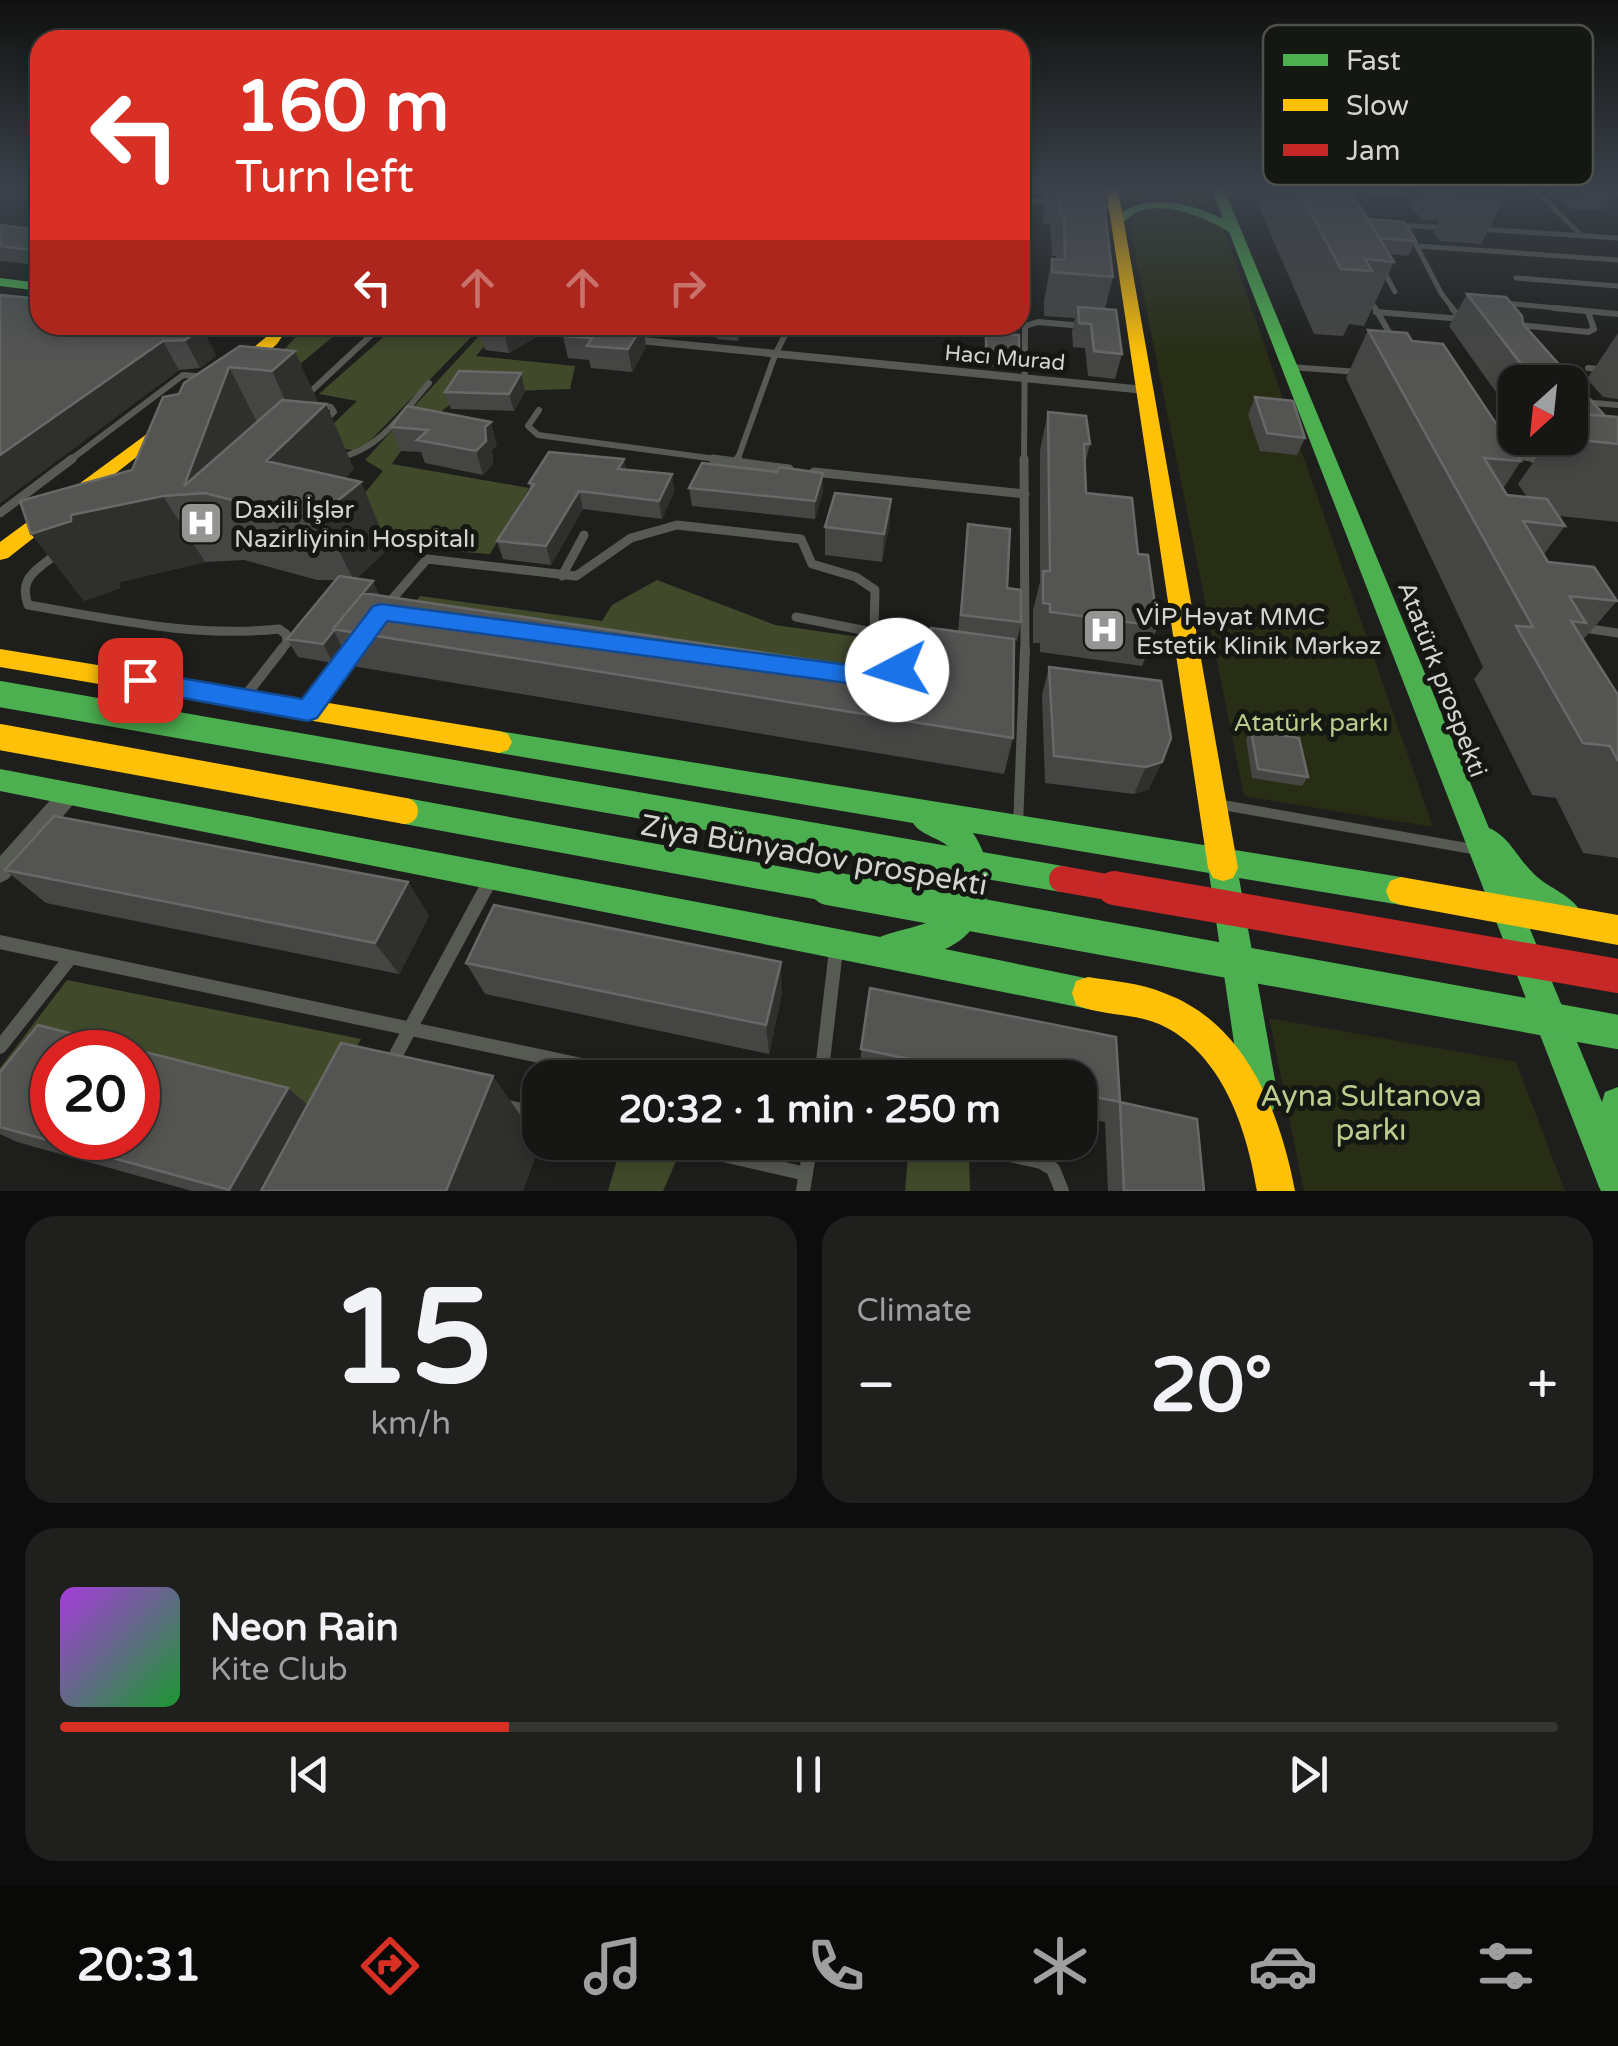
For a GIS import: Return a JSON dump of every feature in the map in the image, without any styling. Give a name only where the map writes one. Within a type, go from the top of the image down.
[{"type":"main road","points":[[1123,245],[1126,329],[1145,390],[1276,1191]]},
{"type":"main road","name":"Atatürk prospekti","points":[[1240,245],[1618,1187]]},
{"type":"main road","points":[[0,282],[30,286]]},
{"type":"main road","points":[[0,553],[107,478],[275,335]]},
{"type":"main road","points":[[0,658],[882,806],[1220,858],[1618,930]]},
{"type":"main road","name":"Ziya Bünyadov prospekti","points":[[0,694],[1618,976]]},
{"type":"main road","name":"Ziya Bünyadov prospekti","points":[[0,737],[1618,1032]]},
{"type":"main road","points":[[0,780],[1140,1002],[1189,1021],[1236,1069],[1249,1092],[1271,1164]]},
{"type":"main road","points":[[1453,783],[1498,858],[1524,885],[1580,923]]},
{"type":"main road","points":[[881,950],[945,934],[960,923],[971,905],[974,882],[972,860],[965,844],[948,830],[882,806]]},
{"type":"main road","points":[[1618,1105],[1612,1129],[1618,1159]]},
{"type":"street","name":"Hacı Murad","points":[[594,335],[1145,390]]},
{"type":"street","points":[[0,872],[70,793]]},
{"type":"lane","points":[[1418,246],[1618,260]]},
{"type":"lane","points":[[1418,246],[1441,293],[1461,319]]},
{"type":"lane","points":[[1367,274],[1387,277],[1394,292]]},
{"type":"lane","points":[[1516,278],[1618,286]]},
{"type":"lane","points":[[1360,283],[1396,344]]},
{"type":"lane","points":[[1491,304],[1618,314]]},
{"type":"lane","points":[[1376,312],[1479,321]]},
{"type":"lane","points":[[1516,325],[1588,332],[1594,328],[1588,312]]},
{"type":"lane","points":[[1030,324],[1097,327]]},
{"type":"lane","points":[[311,434],[334,412],[331,407],[300,402],[371,335]]},
{"type":"lane","points":[[736,464],[785,335]]},
{"type":"lane","points":[[1018,828],[1025,657],[1024,335]]},
{"type":"lane","points":[[1290,367],[1363,372]]},
{"type":"lane","points":[[1588,368],[1618,371]]},
{"type":"lane","points":[[0,513],[183,375],[224,380]]},
{"type":"lane","points":[[324,455],[349,458],[366,450],[429,383]]},
{"type":"lane","points":[[1588,402],[1618,405]]},
{"type":"lane","points":[[1588,406],[1596,414]]},
{"type":"lane","points":[[539,410],[528,426],[538,435],[736,464],[1025,494]]},
{"type":"lane","points":[[1495,455],[1564,462]]},
{"type":"lane","points":[[397,614],[381,612],[427,559],[576,576],[631,538],[677,524],[792,536],[807,546],[812,564],[856,577],[875,590],[874,633]]},
{"type":"lane","points":[[562,576],[584,535]]},
{"type":"lane","points":[[72,542],[28,576],[23,591],[28,605],[188,632],[234,634],[278,629],[286,634],[287,643],[244,697]]},
{"type":"lane","points":[[796,616],[956,648]]},
{"type":"lane","points":[[1580,627],[1618,633]]},
{"type":"lane","points":[[308,710],[360,640]]},
{"type":"lane","points":[[884,679],[897,670],[904,640]]},
{"type":"lane","points":[[1008,655],[1025,657]]},
{"type":"lane","points":[[1212,802],[1480,850]]},
{"type":"lane","points":[[383,1078],[493,876]]},
{"type":"lane","points":[[0,942],[553,1060]]},
{"type":"lane","points":[[823,1060],[837,942]]},
{"type":"lane","points":[[0,1047],[71,958]]},
{"type":"lane","points":[[488,1102],[522,1110]]},
{"type":"lane","points":[[745,1160],[806,1174]]},
{"type":"lane","points":[[803,1191],[809,1160]]},
{"type":"lane","points":[[1032,1160],[1053,1169],[1062,1191]]},
{"type":"green space","name":"Atatürk parkı","points":[[1133,245],[1229,245],[1433,827],[1244,796]]},
{"type":"green space","points":[[298,335],[335,335],[264,394],[277,357]]},
{"type":"green space","points":[[386,335],[473,335],[360,451],[311,445],[357,401],[319,394]]},
{"type":"green space","points":[[480,335],[494,335],[476,356],[575,366],[570,389],[501,393],[452,403],[423,428],[392,464],[529,488],[490,554],[422,549],[346,516],[383,471],[365,460]]},
{"type":"green space","points":[[657,580],[775,625],[894,642],[884,695],[402,620],[420,596],[602,621],[612,605]]},
{"type":"green space","points":[[67,980],[361,1039],[320,1115],[160,1060],[160,1030],[30,1030],[30,1085],[0,1130],[0,1068]]},
{"type":"green space","name":"Ayna Sultanova parkı","points":[[1269,1018],[1516,1062],[1565,1191],[1304,1191]]},
{"type":"green space","points":[[617,1160],[677,1160],[663,1191],[608,1191]]},
{"type":"green space","points":[[908,1160],[969,1160],[970,1191],[905,1191]]},
{"type":"building","points":[[30,245],[30,250],[0,246]]},
{"type":"building","points":[[1065,245],[1109,245],[1113,277],[1052,272],[1052,259],[1065,260]]},
{"type":"building","points":[[1328,245],[1383,245],[1394,262],[1365,259],[1372,271],[1341,269]]},
{"type":"building","points":[[1467,294],[1506,297],[1522,316],[1523,324],[1560,365],[1522,365]]},
{"type":"building","points":[[0,295],[30,298],[30,335],[192,335],[185,340],[163,341],[0,455]]},
{"type":"building","points":[[1078,307],[1116,310],[1122,354],[1094,351],[1091,324],[1079,323]]},
{"type":"building","points":[[1368,330],[1407,333],[1412,341],[1443,344],[1498,426],[1498,455],[1517,455],[1521,461],[1484,458],[1507,495],[1547,499],[1565,526],[1523,521],[1548,562],[1594,567],[1617,601],[1569,596],[1586,623],[1571,621],[1618,695],[1618,761],[1610,746],[1583,743],[1516,626],[1533,627]]},
{"type":"building","points":[[637,335],[628,349],[587,346],[592,338],[563,336]]},
{"type":"building","points":[[986,335],[1019,335],[1019,352],[986,349]]},
{"type":"building","points":[[240,346],[295,351],[272,371],[229,367],[184,486],[282,400],[326,404],[266,461],[361,482],[321,514],[282,513],[205,493],[163,496],[71,515],[71,521],[31,534],[20,501],[132,470],[163,397],[179,394],[184,383]]},
{"type":"building","points":[[459,371],[521,373],[509,394],[445,392]]},
{"type":"building","points":[[1255,397],[1293,401],[1305,438],[1267,433]]},
{"type":"building","points":[[1588,397],[1605,416],[1588,415]]},
{"type":"building","points":[[407,406],[491,422],[485,427],[486,441],[476,451],[417,440],[428,430],[391,427]]},
{"type":"building","points":[[1048,412],[1086,416],[1090,444],[1084,444],[1086,493],[1132,498],[1138,554],[1148,555],[1158,626],[1050,612],[1050,604],[1043,603],[1043,571],[1050,571]]},
{"type":"building","points":[[1588,414],[1618,417],[1618,444],[1590,441]]},
{"type":"building","points":[[549,452],[624,459],[618,469],[672,474],[659,501],[579,491],[546,546],[497,541],[534,484],[529,483]]},
{"type":"building","points":[[702,463],[823,473],[815,501],[689,488]]},
{"type":"building","points":[[835,493],[891,499],[884,534],[825,527]]},
{"type":"building","points":[[968,524],[1010,529],[1007,588],[1021,590],[1021,622],[961,615]]},
{"type":"building","points":[[339,576],[373,581],[323,644],[287,639]]},
{"type":"building","points":[[363,593],[926,677],[931,628],[1014,639],[1013,738],[333,629]]},
{"type":"building","points":[[1049,667],[1161,681],[1171,738],[1162,762],[1146,767],[1054,756]]},
{"type":"building","points":[[1251,730],[1299,738],[1308,777],[1258,769]]},
{"type":"building","points":[[54,816],[408,882],[375,943],[5,870]]},
{"type":"building","points":[[494,905],[781,962],[766,1025],[466,963]]},
{"type":"building","points":[[870,988],[1116,1037],[1120,1102],[1097,1097],[1097,1060],[914,1060],[861,1049]]},
{"type":"building","points":[[30,1035],[30,1135],[0,1127],[0,1072]]},
{"type":"building","points":[[341,1043],[493,1076],[446,1191],[261,1191]]},
{"type":"building","points":[[160,1056],[288,1088],[229,1190],[120,1160],[160,1160]]},
{"type":"building","points":[[1120,1102],[1197,1119],[1204,1191],[1124,1191]]},
{"type":"traffic: fast","points":[[1240,245],[1618,1187]]},
{"type":"traffic: fast","points":[[0,282],[30,286]]},
{"type":"traffic: fast","points":[[0,694],[1062,879]]},
{"type":"traffic: fast","points":[[499,742],[1401,891]]},
{"type":"traffic: fast","points":[[0,780],[1088,993]]},
{"type":"traffic: fast","points":[[405,811],[1618,1032]]},
{"type":"traffic: fast","points":[[891,948],[944,934],[962,917],[973,894],[974,868],[965,845],[952,833],[926,820]]},
{"type":"traffic: fast","points":[[1488,841],[1524,885],[1567,915]]},
{"type":"traffic: fast","points":[[1223,868],[1260,1097]]},
{"type":"traffic: fast","points":[[1618,1105],[1612,1129],[1618,1159]]},
{"type":"traffic: slow","points":[[1121,245],[1223,868]]},
{"type":"traffic: slow","points":[[237,370],[275,335]]},
{"type":"traffic: slow","points":[[0,553],[170,422]]},
{"type":"traffic: slow","points":[[0,658],[499,742]]},
{"type":"traffic: slow","points":[[0,737],[405,811]]},
{"type":"traffic: slow","points":[[1401,891],[1618,930]]},
{"type":"traffic: slow","points":[[1088,993],[1164,1009],[1205,1035],[1246,1094],[1271,1163]]},
{"type":"traffic: slow","points":[[1268,1147],[1276,1191]]},
{"type":"traffic: jam","points":[[1062,879],[1618,976]]},
{"type":"place","name":"Daxili İşlər Nazirliyinin Hospitalı","points":[[201,523]]},
{"type":"place","name":"VİP Həyat MMC Estetik Klinik Mərkəz","points":[[1104,630]]},
{"type":"route","points":[[140,680],[308,710],[381,612],[884,679],[897,670]]}]
